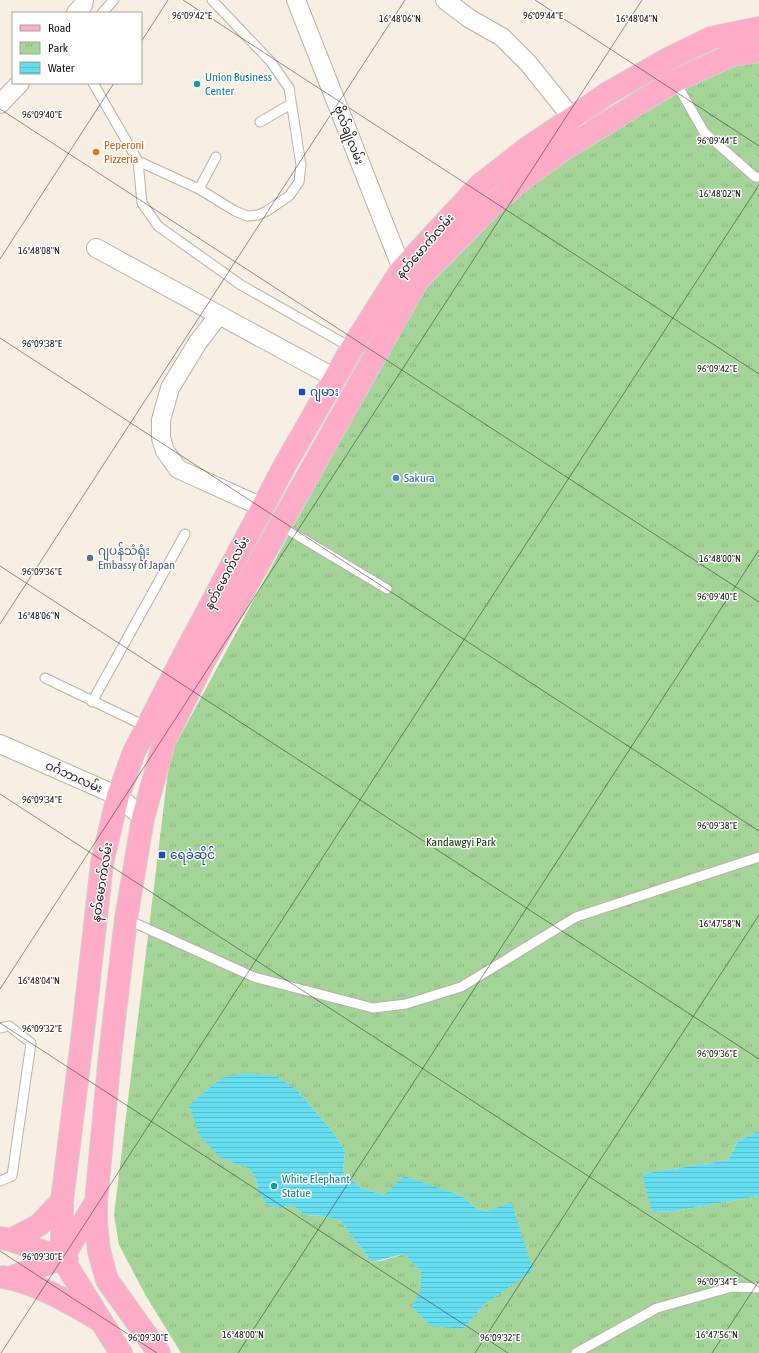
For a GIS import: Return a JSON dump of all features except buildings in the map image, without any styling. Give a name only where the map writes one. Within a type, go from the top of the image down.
[{"type":"main road","name":"နတ်မောက်လမ်း","points":[[107,1280],[99,1251],[96,1223],[96,1202],[110,1055],[126,919],[143,818],[164,742],[204,661],[372,360],[410,275],[524,178],[583,137],[672,70],[711,38],[759,28]]},
{"type":"main road","name":"နတ်မောက်လမ်း","points":[[62,1258],[62,1201],[102,863],[118,796],[134,752],[234,558],[352,348],[480,185],[526,149],[608,93],[672,70],[732,55],[759,51]]},
{"type":"main road","points":[[352,348],[372,360]]},
{"type":"main road","points":[[234,558],[256,570]]},
{"type":"main road","points":[[6,1239],[39,1226],[62,1201]]},
{"type":"main road","points":[[5,1277],[62,1258],[96,1202]]},
{"type":"main road","points":[[6,1239],[62,1258],[107,1280],[159,1353]]},
{"type":"main road","points":[[62,1258],[121,1353]]},
{"type":"main road","points":[[5,1277],[42,1290],[68,1302],[102,1322]]},
{"type":"street","name":"ဗိုလ်ချိုလမ်း","points":[[296,0],[410,275]]},
{"type":"street","points":[[445,0],[470,19],[502,37],[528,63],[572,118],[583,137]]},
{"type":"street","points":[[0,104],[19,84]]},
{"type":"street","points":[[96,248],[335,378]]},
{"type":"street","points":[[219,315],[198,342],[170,388],[161,420],[161,438],[165,451],[178,469],[262,507]]},
{"type":"street","name":"ဝင်္ဂဘာလမ်း","points":[[0,744],[118,796],[143,818]]},
{"type":"lane","points":[[103,12],[114,0]]},
{"type":"lane","points":[[138,161],[198,189],[235,211],[247,216],[258,215],[267,211],[289,196],[299,182],[301,165],[289,88],[271,62],[212,0]]},
{"type":"lane","points":[[672,70],[704,132],[755,177],[759,177]]},
{"type":"lane","points":[[94,84],[138,161],[142,203],[158,226],[241,285],[352,348]]},
{"type":"lane","points":[[260,122],[291,104]]},
{"type":"lane","points":[[198,189],[216,157]]},
{"type":"lane","points":[[280,525],[387,589]]},
{"type":"lane","points":[[92,702],[185,534]]},
{"type":"lane","points":[[45,678],[92,702],[147,727]]},
{"type":"lane","points":[[126,919],[254,977],[372,1008],[406,1004],[461,987],[576,917],[759,858]]},
{"type":"lane","points":[[0,1028],[9,1026],[31,1044],[12,1176],[0,1181]]},
{"type":"lane","points":[[576,1353],[657,1308],[732,1287],[759,1288]]},
{"type":"green space","name":"Kandawgyi Park","points":[[759,62],[759,1131],[738,1141],[728,1160],[643,1174],[652,1212],[675,1211],[759,1196],[759,1353],[181,1353],[146,1296],[119,1245],[114,1215],[170,755],[426,281],[529,183],[638,116],[727,66]],"holes":[[[298,1091],[333,1132],[345,1151],[343,1172],[361,1188],[384,1195],[435,1187],[462,1196],[477,1209],[489,1211],[507,1288],[484,1305],[463,1329],[421,1290],[421,1272],[404,1254],[385,1260],[372,1262],[341,1221],[323,1216],[305,1215],[292,1205],[280,1208],[259,1193],[255,1176],[248,1168]]]},
{"type":"water","points":[[247,1073],[276,1076],[298,1091],[333,1132],[345,1151],[343,1172],[361,1188],[384,1195],[404,1176],[462,1196],[477,1209],[489,1211],[511,1202],[533,1270],[484,1305],[463,1329],[431,1326],[412,1307],[421,1290],[421,1272],[404,1254],[372,1262],[341,1221],[323,1216],[305,1215],[292,1205],[280,1208],[268,1205],[259,1193],[255,1176],[248,1168],[221,1158],[199,1135],[189,1105],[222,1078]]},
{"type":"water","points":[[759,1131],[759,1196],[675,1211],[652,1212],[642,1174],[728,1160],[738,1141]]},
{"type":"place","name":"Union Business Center","points":[[197,84]]},
{"type":"place","name":"Peperoni Pizzeria","points":[[96,152]]},
{"type":"place","name":"ဂျမား","points":[[302,392]]},
{"type":"place","name":"Sakura","points":[[396,478]]},
{"type":"place","name":"ဂျပန်သံရုံး Embassy of Japan","points":[[90,558]]},
{"type":"place","name":"ရေခဲဆိုင်","points":[[162,855]]},
{"type":"place","name":"White Elephant Statue","points":[[274,1186]]}]
